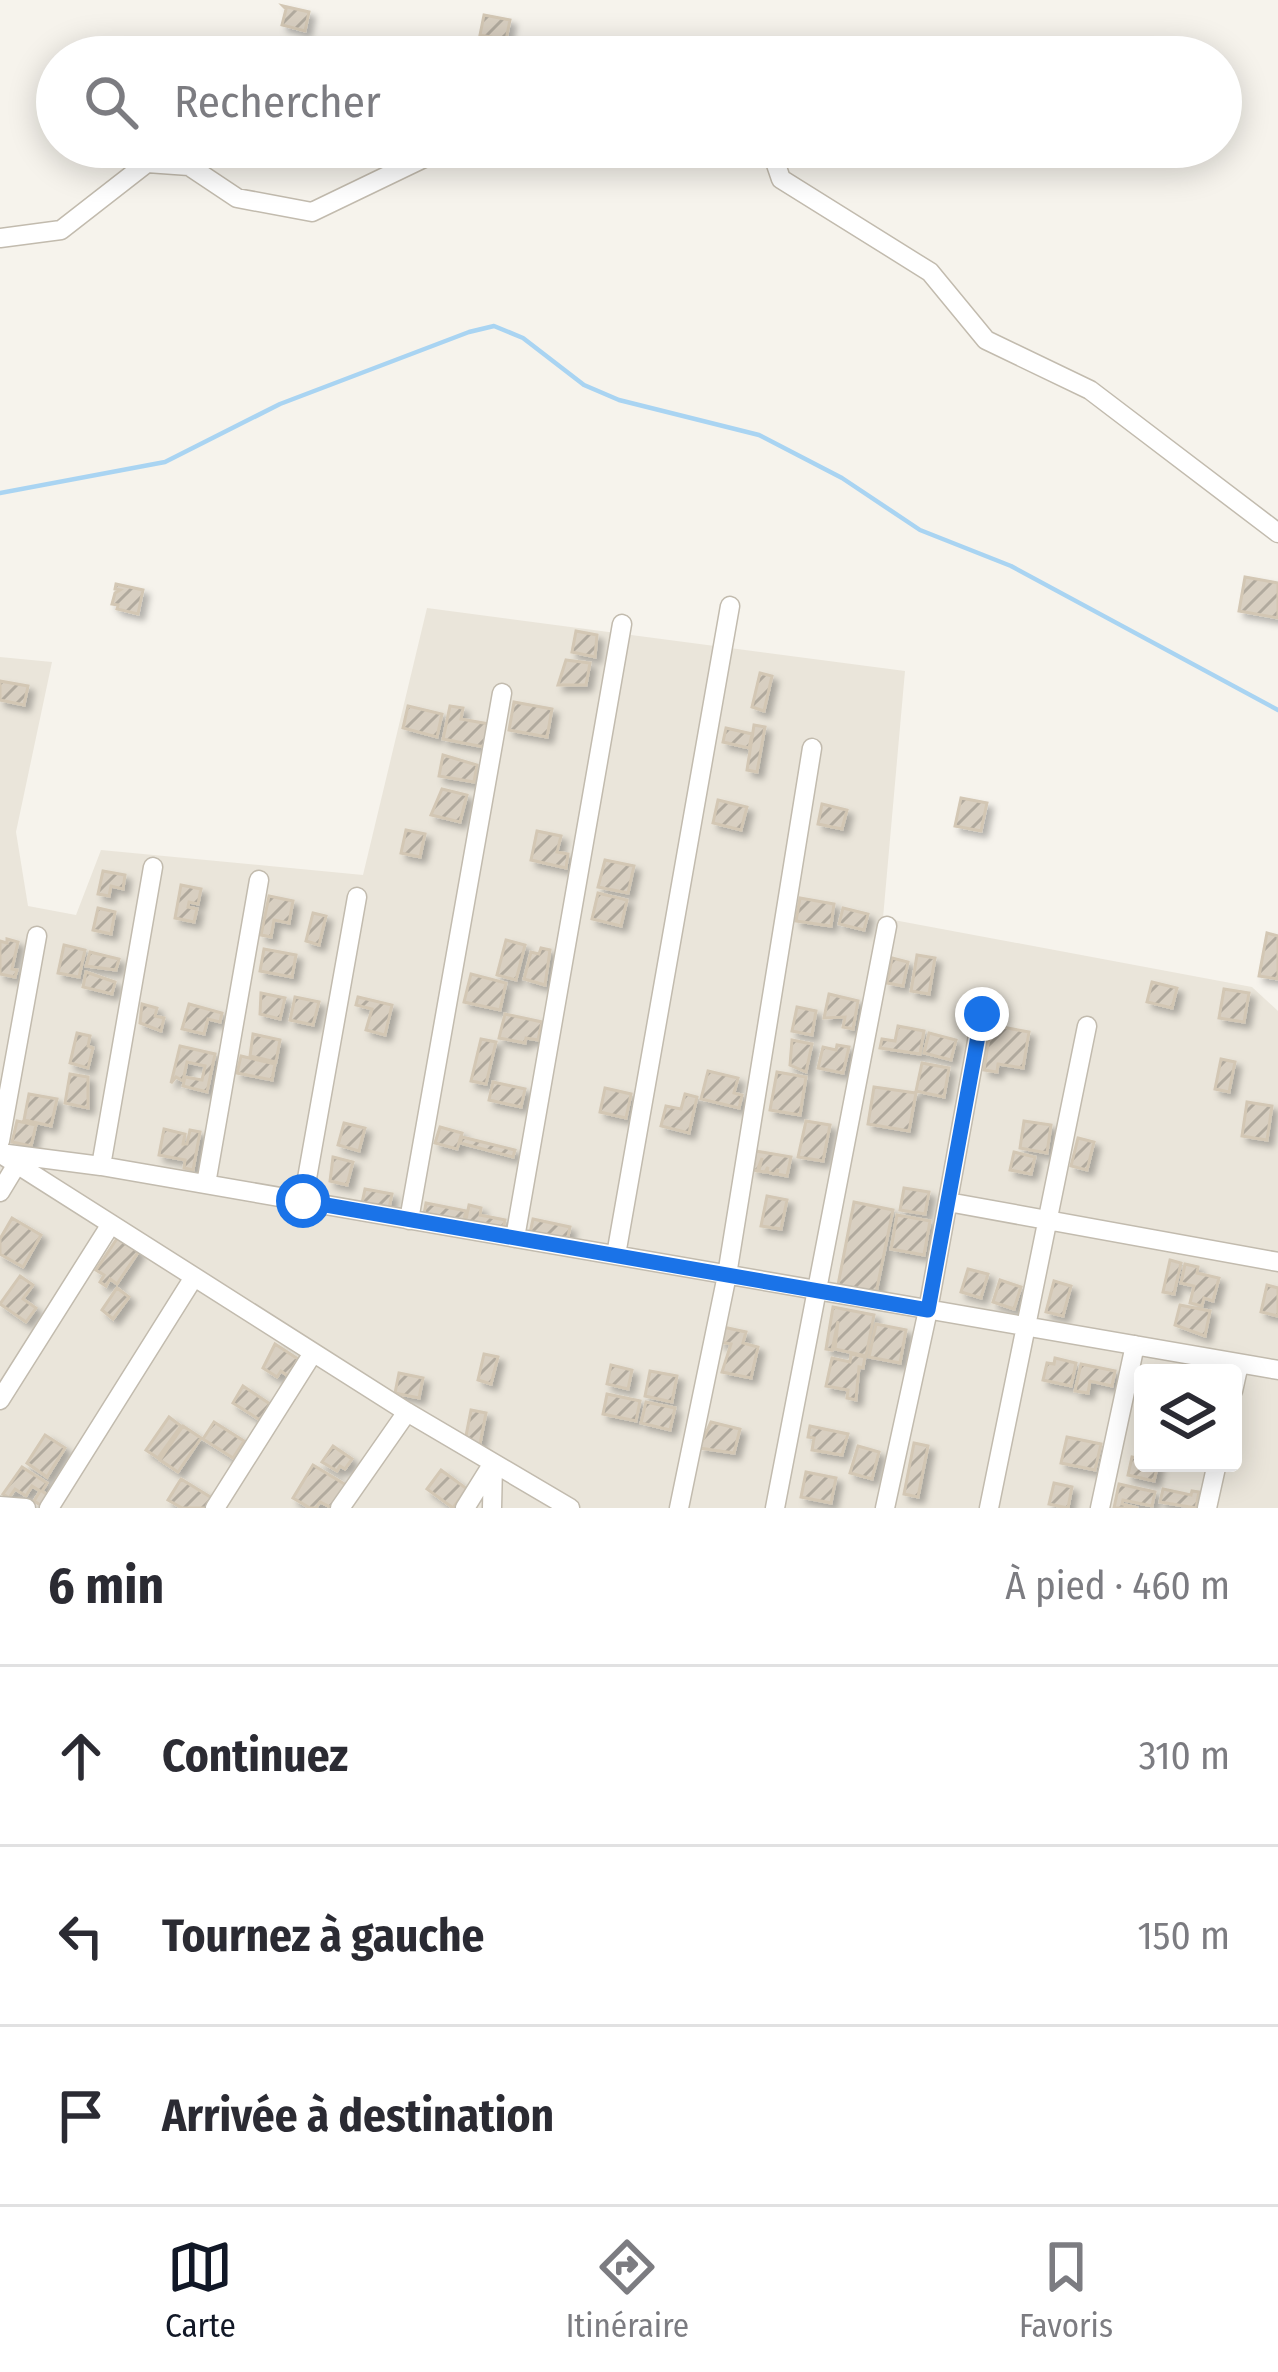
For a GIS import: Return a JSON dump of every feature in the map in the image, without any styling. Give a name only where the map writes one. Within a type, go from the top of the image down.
[{"type":"street","points":[[0,238],[61,230],[141,168]]},
{"type":"street","points":[[192,168],[237,198],[312,212],[403,168]]},
{"type":"street","points":[[777,168],[781,179],[930,272],[986,340],[1090,390],[1278,533]]},
{"type":"street","points":[[616,1256],[730,606]]},
{"type":"street","points":[[515,1238],[622,624]]},
{"type":"street","points":[[410,1220],[502,693]]},
{"type":"street","points":[[679,1508],[727,1275],[812,748]]},
{"type":"street","points":[[101,1166],[153,867]]},
{"type":"street","points":[[206,1184],[259,880]]},
{"type":"street","points":[[303,1201],[357,897]]},
{"type":"street","points":[[775,1508],[887,926]]},
{"type":"street","points":[[0,1141],[37,936]]},
{"type":"street","points":[[885,1508],[928,1310],[982,1014]]},
{"type":"street","points":[[989,1508],[1087,1026]]},
{"type":"street","points":[[6,1157],[101,1166],[1239,1364]]},
{"type":"street","points":[[0,1192],[6,1157]]},
{"type":"street","points":[[6,1157],[407,1412],[570,1508]]},
{"type":"street","points":[[947,1202],[1278,1262]]},
{"type":"street","points":[[0,1400],[111,1224]]},
{"type":"street","points":[[49,1508],[194,1277]]},
{"type":"street","points":[[1100,1508],[1135,1346]]},
{"type":"street","points":[[215,1508],[313,1353]]},
{"type":"street","points":[[1242,1364],[1278,1370]]},
{"type":"street","points":[[340,1508],[407,1412]]},
{"type":"street","points":[[464,1508],[493,1463]]},
{"type":"street","points":[[491,1508],[493,1463]]},
{"type":"street","points":[[1207,1508],[1215,1472]]},
{"type":"street","points":[[0,1506],[26,1508]]},
{"type":"shaded area","points":[[427,608],[905,671],[883,918],[1252,987],[1278,1011],[1278,1508],[0,1508],[0,657],[52,662],[16,832],[28,906],[76,915],[101,850],[363,875]]},
{"type":"building","points":[[283,6],[309,12],[305,31],[282,25]]},
{"type":"building","points":[[484,15],[510,20],[507,36],[480,35]]},
{"type":"building","points":[[1245,577],[1278,583],[1278,618],[1239,611]]},
{"type":"building","points":[[116,584],[143,590],[138,614],[112,604],[120,590],[115,589]]},
{"type":"building","points":[[576,631],[597,635],[595,657],[572,652]]},
{"type":"building","points":[[566,660],[590,663],[586,685],[558,685]]},
{"type":"building","points":[[760,673],[772,676],[764,711],[752,707]]},
{"type":"building","points":[[0,681],[28,686],[24,705],[0,700]]},
{"type":"building","points":[[514,702],[552,709],[547,737],[509,730]]},
{"type":"building","points":[[408,706],[442,714],[437,737],[403,728]]},
{"type":"building","points":[[450,706],[463,708],[461,719],[489,724],[484,747],[443,739]]},
{"type":"building","points":[[754,725],[765,727],[757,772],[747,770]]},
{"type":"building","points":[[726,728],[752,734],[749,748],[723,742]]},
{"type":"building","points":[[443,755],[477,765],[474,782],[439,776]]},
{"type":"building","points":[[442,789],[467,795],[460,822],[431,815]]},
{"type":"building","points":[[961,798],[987,803],[981,831],[955,826]]},
{"type":"building","points":[[718,800],[747,807],[741,830],[713,823]]},
{"type":"building","points":[[822,804],[847,810],[842,829],[818,824]]},
{"type":"building","points":[[406,830],[425,834],[420,857],[401,853]]},
{"type":"building","points":[[537,831],[561,836],[557,852],[568,854],[566,868],[531,860]]},
{"type":"building","points":[[605,860],[634,866],[628,893],[598,887]]},
{"type":"building","points":[[103,871],[125,875],[123,889],[111,886],[109,896],[98,894]]},
{"type":"building","points":[[181,885],[201,889],[198,904],[189,902],[188,907],[197,909],[194,922],[175,918]]},
{"type":"building","points":[[598,893],[627,900],[621,926],[592,919]]},
{"type":"building","points":[[269,896],[293,901],[289,923],[274,920],[271,937],[261,935]]},
{"type":"building","points":[[800,898],[834,904],[831,926],[796,921]]},
{"type":"building","points":[[98,908],[115,912],[111,934],[93,930]]},
{"type":"building","points":[[843,908],[868,914],[864,930],[839,924]]},
{"type":"building","points":[[313,913],[326,916],[319,945],[306,941]]},
{"type":"building","points":[[1267,933],[1278,936],[1278,979],[1259,976]]},
{"type":"building","points":[[7,939],[18,942],[12,969],[17,970],[15,977],[0,974],[0,941],[7,943]]},
{"type":"building","points":[[506,940],[525,945],[516,980],[497,975]]},
{"type":"building","points":[[64,945],[85,950],[79,977],[58,973]]},
{"type":"building","points":[[541,948],[550,950],[545,985],[524,979],[531,952],[539,954]]},
{"type":"building","points":[[264,949],[296,955],[292,977],[260,971]]},
{"type":"building","points":[[90,952],[119,959],[116,970],[86,966]]},
{"type":"building","points":[[917,955],[935,958],[929,994],[911,991]]},
{"type":"building","points":[[892,958],[908,962],[903,986],[887,983]]},
{"type":"building","points":[[86,972],[115,982],[112,994],[83,987]]},
{"type":"building","points":[[471,974],[506,983],[500,1010],[464,1002]]},
{"type":"building","points":[[1152,982],[1177,988],[1172,1008],[1147,1002]]},
{"type":"building","points":[[1224,989],[1249,993],[1244,1022],[1219,1018]]},
{"type":"building","points":[[261,993],[285,998],[280,1019],[260,1014]]},
{"type":"building","points":[[829,994],[858,1001],[853,1029],[843,1027],[845,1017],[824,1018]]},
{"type":"building","points":[[295,997],[319,1002],[313,1025],[290,1020]]},
{"type":"building","points":[[358,997],[392,1005],[385,1035],[366,1030],[372,1009],[356,1005]]},
{"type":"building","points":[[142,1004],[157,1008],[155,1016],[164,1018],[161,1031],[140,1023]]},
{"type":"building","points":[[189,1004],[222,1013],[220,1022],[208,1019],[204,1034],[182,1029]]},
{"type":"building","points":[[797,1007],[816,1011],[812,1035],[792,1031]]},
{"type":"building","points":[[505,1014],[542,1022],[538,1040],[526,1038],[525,1043],[499,1038]]},
{"type":"building","points":[[991,1025],[1029,1032],[1023,1068],[998,1064],[997,1072],[984,1070]]},
{"type":"building","points":[[898,1026],[924,1031],[920,1054],[880,1048],[882,1039],[895,1041]]},
{"type":"building","points":[[77,1033],[90,1036],[88,1046],[93,1048],[88,1068],[70,1063]]},
{"type":"building","points":[[929,1033],[956,1040],[951,1060],[924,1053]]},
{"type":"building","points":[[253,1034],[280,1040],[276,1062],[250,1056]]},
{"type":"building","points":[[481,1039],[496,1042],[486,1084],[471,1081]]},
{"type":"building","points":[[792,1040],[812,1044],[806,1072],[790,1065]]},
{"type":"building","points":[[837,1045],[849,1047],[843,1073],[818,1068],[823,1047],[836,1050]]},
{"type":"building","points":[[180,1046],[215,1054],[207,1092],[183,1086],[185,1077],[202,1080],[205,1066],[187,1062],[183,1081],[176,1077],[171,1083]]},
{"type":"building","points":[[241,1056],[275,1064],[272,1080],[237,1073]]},
{"type":"building","points":[[1221,1059],[1235,1062],[1229,1092],[1215,1089]]},
{"type":"building","points":[[922,1063],[949,1068],[944,1097],[916,1091]]},
{"type":"building","points":[[708,1071],[738,1078],[734,1093],[742,1095],[739,1108],[701,1099]]},
{"type":"building","points":[[777,1072],[806,1077],[800,1115],[770,1110]]},
{"type":"building","points":[[70,1074],[88,1077],[88,1108],[65,1103]]},
{"type":"building","points":[[493,1082],[525,1089],[521,1107],[489,1100]]},
{"type":"building","points":[[874,1087],[916,1093],[909,1131],[868,1124]]},
{"type":"building","points":[[605,1088],[631,1094],[626,1118],[600,1112]]},
{"type":"building","points":[[29,1094],[57,1099],[51,1126],[24,1120]]},
{"type":"building","points":[[685,1094],[697,1097],[689,1133],[661,1126],[666,1106],[681,1109]]},
{"type":"building","points":[[1247,1102],[1272,1106],[1267,1140],[1242,1136]]},
{"type":"building","points":[[17,1121],[36,1125],[31,1146],[12,1142]]},
{"type":"building","points":[[806,1121],[830,1125],[823,1161],[798,1157]]},
{"type":"building","points":[[1024,1121],[1051,1125],[1047,1153],[1020,1148]]},
{"type":"building","points":[[344,1123],[365,1128],[359,1151],[338,1145]]},
{"type":"building","points":[[440,1127],[462,1133],[457,1149],[435,1143]]},
{"type":"building","points":[[164,1129],[185,1134],[183,1144],[190,1130],[200,1132],[193,1170],[184,1168],[185,1160],[159,1155]]},
{"type":"building","points":[[462,1137],[515,1150],[513,1157],[460,1143]]},
{"type":"building","points":[[1078,1138],[1094,1142],[1087,1170],[1071,1166]]},
{"type":"building","points":[[756,1151],[791,1157],[787,1176],[777,1174],[778,1169],[774,1174],[767,1172],[768,1167],[759,1171],[762,1158],[757,1171],[753,1170]]},
{"type":"building","points":[[1014,1152],[1035,1157],[1031,1174],[1010,1170]]},
{"type":"building","points":[[333,1157],[353,1162],[347,1185],[330,1181]]},
{"type":"building","points":[[904,1188],[929,1192],[925,1214],[900,1210]]},
{"type":"building","points":[[365,1189],[392,1194],[389,1208],[362,1203]]},
{"type":"building","points":[[767,1196],[787,1200],[781,1229],[761,1226]]},
{"type":"building","points":[[854,1202],[893,1210],[876,1293],[838,1285]]},
{"type":"building","points":[[426,1203],[466,1211],[463,1223],[424,1214]]},
{"type":"building","points":[[469,1205],[481,1208],[480,1215],[505,1220],[502,1232],[465,1224]]},
{"type":"building","points":[[897,1215],[930,1221],[924,1255],[891,1249]]},
{"type":"building","points":[[12,1218],[41,1235],[23,1267],[0,1254],[0,1239]]},
{"type":"building","points":[[533,1219],[570,1227],[567,1241],[530,1233]]},
{"type":"building","points":[[118,1237],[139,1251],[117,1284],[110,1279],[106,1286],[100,1282],[104,1275],[96,1270]]},
{"type":"building","points":[[1170,1260],[1181,1263],[1174,1294],[1163,1292]]},
{"type":"building","points":[[1185,1264],[1198,1267],[1197,1273],[1219,1278],[1213,1301],[1204,1298],[1202,1306],[1190,1303],[1194,1286],[1181,1283]]},
{"type":"building","points":[[968,1269],[988,1274],[981,1298],[961,1292]]},
{"type":"building","points":[[20,1276],[33,1285],[23,1299],[36,1308],[26,1322],[0,1304]]},
{"type":"building","points":[[1000,1280],[1021,1287],[1014,1309],[993,1302]]},
{"type":"building","points":[[1054,1281],[1071,1286],[1063,1316],[1046,1312]]},
{"type":"building","points":[[1267,1285],[1278,1288],[1278,1316],[1261,1312]]},
{"type":"building","points":[[117,1288],[129,1297],[113,1319],[102,1310]]},
{"type":"building","points":[[1180,1305],[1210,1311],[1205,1336],[1175,1325]]},
{"type":"building","points":[[833,1307],[874,1315],[866,1356],[835,1349],[838,1321],[832,1350],[826,1349]]},
{"type":"building","points":[[876,1324],[906,1330],[900,1363],[869,1357]]},
{"type":"building","points":[[723,1327],[746,1332],[743,1343],[758,1347],[751,1378],[722,1372],[731,1344],[720,1342]]},
{"type":"building","points":[[275,1344],[298,1359],[288,1376],[281,1371],[277,1377],[263,1368]]},
{"type":"building","points":[[484,1354],[498,1357],[491,1384],[478,1380]]},
{"type":"building","points":[[851,1354],[865,1357],[863,1368],[859,1367],[856,1400],[847,1398],[848,1390],[826,1386],[832,1358],[850,1362]]},
{"type":"building","points":[[1055,1358],[1076,1363],[1071,1386],[1043,1380],[1047,1363],[1054,1364]]},
{"type":"building","points":[[1081,1364],[1115,1371],[1112,1386],[1090,1381],[1088,1393],[1075,1391]]},
{"type":"building","points":[[611,1365],[632,1370],[628,1389],[607,1384]]},
{"type":"building","points":[[650,1371],[677,1376],[672,1402],[645,1396]]},
{"type":"building","points":[[399,1373],[423,1378],[419,1398],[395,1393]]},
{"type":"building","points":[[243,1386],[270,1404],[260,1420],[233,1403]]},
{"type":"building","points":[[607,1394],[640,1401],[636,1421],[603,1414]]},
{"type":"building","points":[[646,1402],[675,1408],[670,1430],[641,1423]]},
{"type":"building","points":[[471,1410],[486,1413],[480,1444],[465,1441]]},
{"type":"building","points":[[169,1417],[181,1426],[158,1458],[146,1450]]},
{"type":"building","points":[[214,1422],[244,1441],[233,1458],[203,1439]]},
{"type":"building","points":[[711,1422],[740,1429],[734,1453],[699,1448]]},
{"type":"building","points":[[183,1426],[201,1438],[178,1472],[160,1460]]},
{"type":"building","points":[[810,1426],[848,1434],[842,1455],[812,1450]]},
{"type":"building","points":[[45,1435],[65,1448],[47,1477],[27,1463]]},
{"type":"building","points":[[1067,1437],[1101,1444],[1095,1470],[1061,1463]]},
{"type":"building","points":[[914,1443],[928,1446],[918,1497],[904,1494]]},
{"type":"building","points":[[333,1446],[352,1459],[345,1469],[340,1466],[337,1471],[322,1462]]},
{"type":"building","points":[[858,1446],[879,1452],[872,1479],[850,1473]]},
{"type":"building","points":[[1132,1457],[1134,1472],[1156,1472],[1154,1481],[1128,1475]]},
{"type":"building","points":[[313,1465],[346,1485],[332,1508],[320,1502],[310,1508],[293,1498]]},
{"type":"building","points":[[22,1467],[47,1483],[42,1491],[49,1496],[42,1506],[34,1501],[40,1491],[32,1486],[26,1496],[15,1489],[9,1498],[3,1494]]},
{"type":"building","points":[[441,1470],[467,1489],[453,1508],[427,1489]]},
{"type":"building","points":[[806,1472],[836,1478],[831,1503],[801,1497]]},
{"type":"building","points":[[181,1479],[212,1498],[206,1508],[182,1508],[168,1500]]},
{"type":"building","points":[[1054,1483],[1072,1487],[1068,1508],[1049,1504]]},
{"type":"building","points":[[1119,1484],[1155,1492],[1152,1506],[1123,1500],[1122,1504],[1138,1508],[1114,1508]]},
{"type":"building","points":[[1163,1489],[1191,1495],[1199,1492],[1196,1508],[1160,1502]]},
{"type":"waterway","points":[[0,493],[165,462],[280,404],[494,326],[523,338],[584,385],[619,400],[759,435],[842,478],[920,530],[1011,566],[1278,710]]},
{"type":"route","points":[[303,1201],[928,1310],[982,1014]]}]
